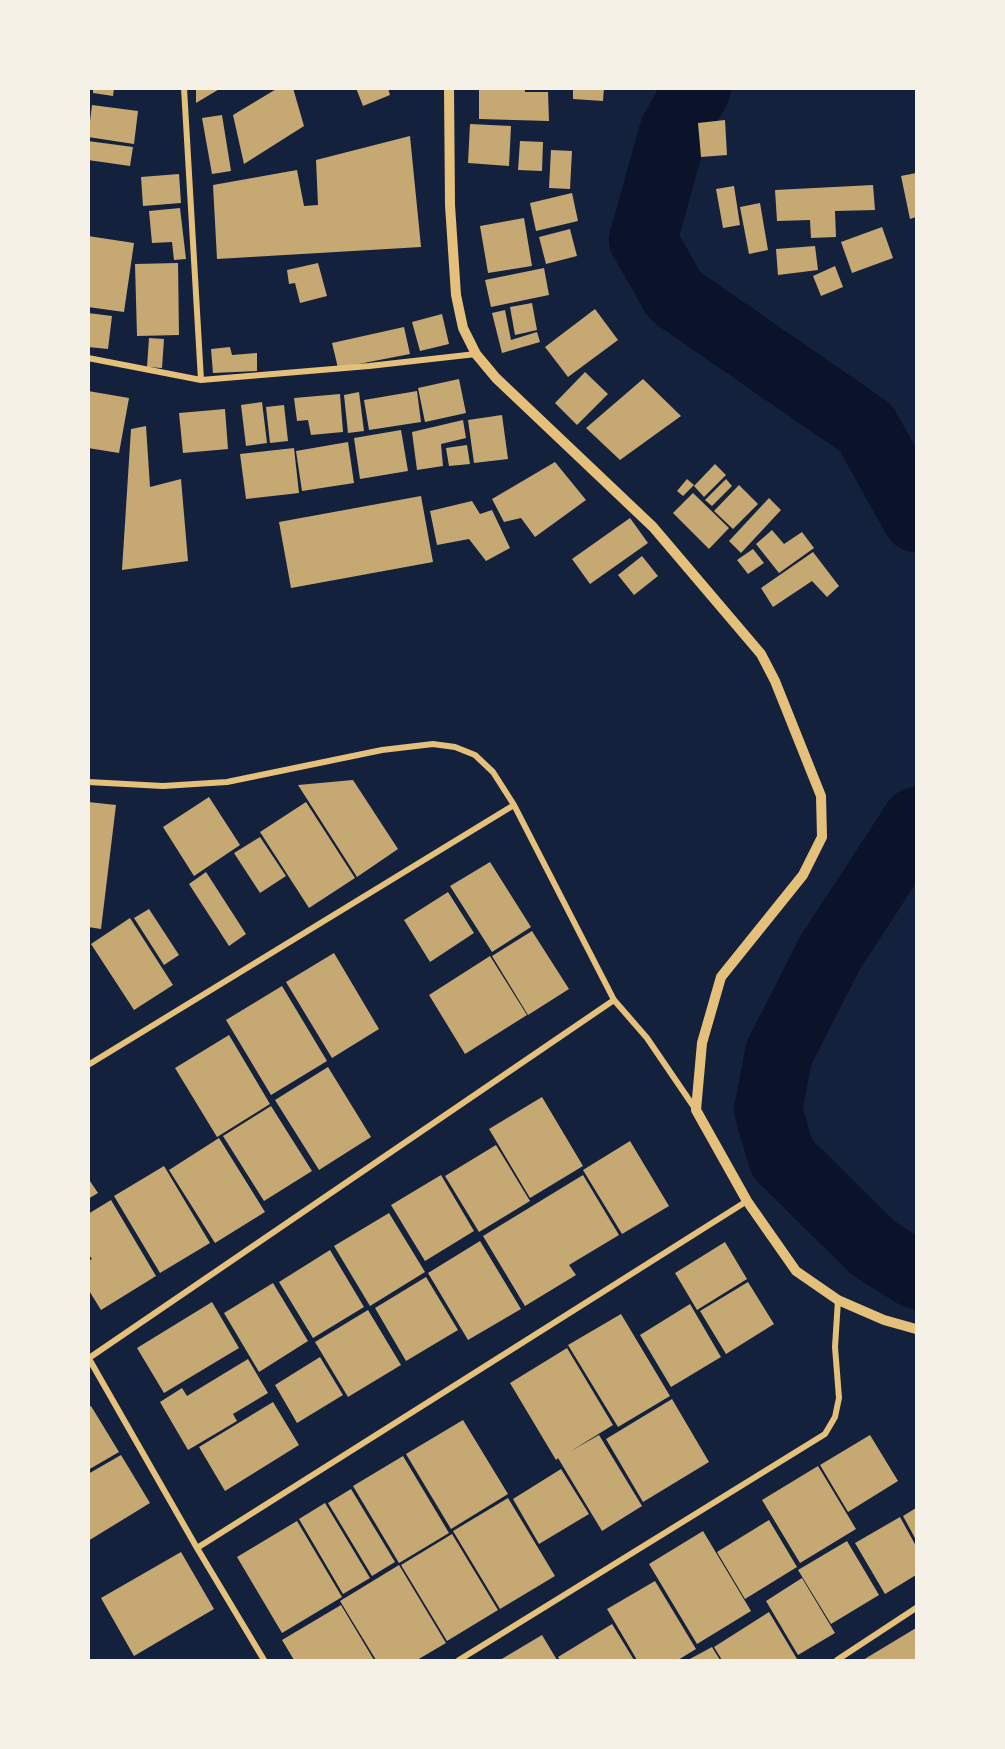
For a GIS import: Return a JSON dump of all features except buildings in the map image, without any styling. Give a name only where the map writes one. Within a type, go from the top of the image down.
[{"type":"street","points":[[184,88],[201,380]]},
{"type":"street","points":[[448,88],[450,205],[456,295],[463,328],[476,354],[496,378],[652,527],[761,654],[775,681],[821,796],[822,837],[802,875],[721,976],[702,1043],[696,1110]]},
{"type":"street","points":[[88,358],[201,380],[369,366],[476,354]]},
{"type":"street","points":[[88,782],[163,786],[227,782],[382,750],[433,744],[455,747],[475,755],[493,772],[514,805],[614,1000],[647,1038],[696,1110],[747,1201],[796,1271],[838,1300],[884,1320],[916,1329]]},
{"type":"street","points":[[88,1065],[514,805]]},
{"type":"street","points":[[264,1660],[197,1548],[89,1357],[614,1000]]},
{"type":"street","points":[[197,1548],[747,1201]]},
{"type":"street","points":[[459,1660],[825,1434],[835,1418],[838,1398],[835,1369],[838,1300]]},
{"type":"street","points":[[837,1660],[916,1608]]},
{"type":"waterway","points":[[697,88],[673,132],[643,240],[675,296],[866,428],[916,518]]},
{"type":"waterway","points":[[916,821],[830,953],[779,1053],[768,1110],[782,1158],[873,1248],[916,1275]]}]
